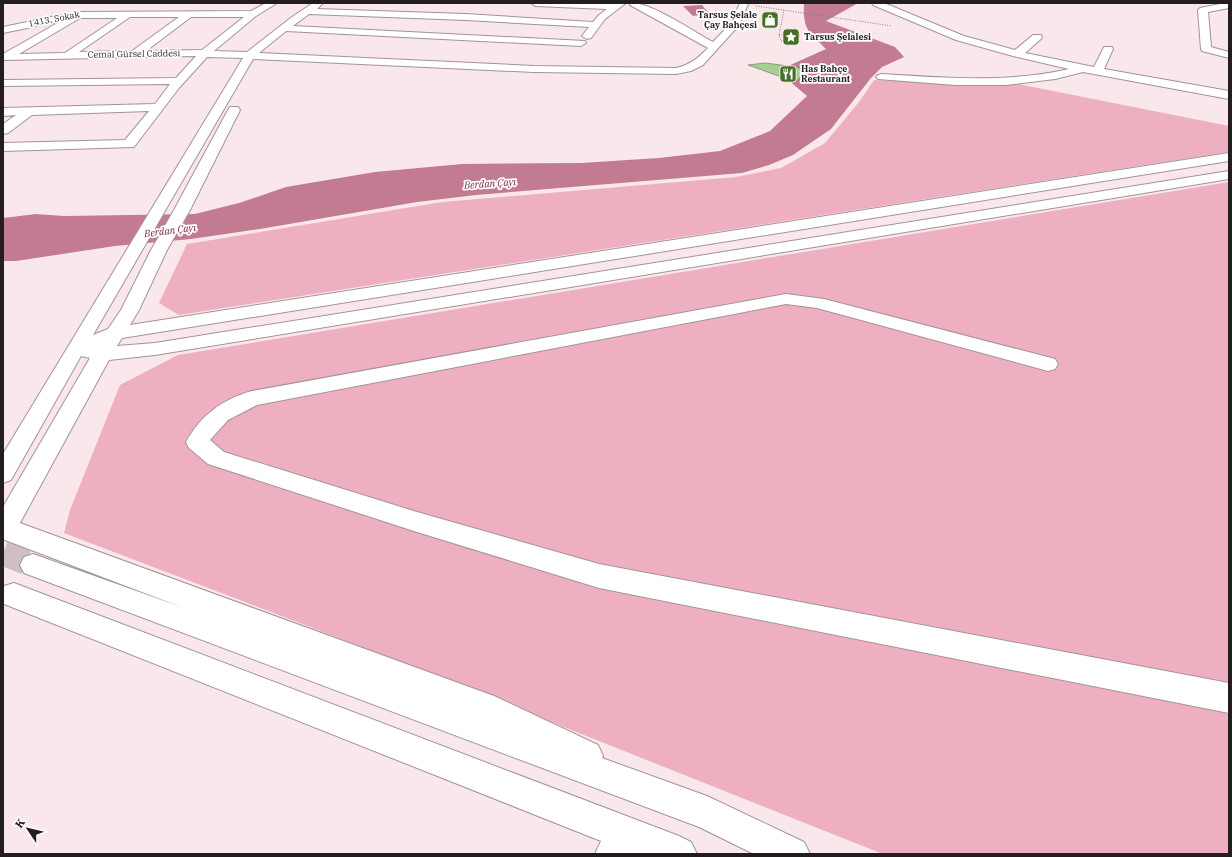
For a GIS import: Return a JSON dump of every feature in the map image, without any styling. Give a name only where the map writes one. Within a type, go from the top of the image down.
[{"type":"street","points":[[3,146],[129,144],[180,81],[205,53],[253,14],[273,3]]},
{"type":"street","points":[[3,474],[75,349],[159,210],[250,54],[319,3]]},
{"type":"street","points":[[535,3],[617,5]]},
{"type":"street","points":[[876,3],[960,38],[1017,54],[1084,69],[1229,95]]},
{"type":"street","points":[[68,56],[143,4]]},
{"type":"street","points":[[593,44],[606,25],[636,4],[714,48]]},
{"type":"street","name":"Cemal Gürsel Caddesi","points":[[5,57],[205,53],[542,68],[570,61],[664,71],[687,69],[699,63],[736,23],[744,4]]},
{"type":"street","points":[[580,62],[570,61],[581,43],[595,25],[602,17],[617,5]]},
{"type":"street","points":[[1229,5],[1204,10],[1206,49],[1229,55]]},
{"type":"street","name":"1413. Sokak","points":[[3,30],[75,13],[117,6]]},
{"type":"street","points":[[422,63],[475,8]]},
{"type":"street","points":[[308,11],[466,17],[595,25]]},
{"type":"street","points":[[5,57],[75,13],[129,15],[253,14]]},
{"type":"street","points":[[135,54],[189,14]]},
{"type":"street","points":[[284,28],[581,43]]},
{"type":"street","points":[[1017,54],[1037,38]]},
{"type":"street","points":[[1098,71],[1108,48]]},
{"type":"street","points":[[3,130],[106,55]]},
{"type":"street","points":[[245,88],[256,67],[266,55]]},
{"type":"street","points":[[882,77],[981,82],[1025,80],[1057,76],[1084,69]]},
{"type":"street","points":[[3,83],[180,81]]},
{"type":"street","points":[[238,101],[182,210],[159,250],[130,310],[102,354],[3,529],[494,711],[792,854]]},
{"type":"street","points":[[3,112],[159,107]]},
{"type":"street","points":[[75,349],[116,333],[1229,157]]},
{"type":"street","points":[[75,349],[102,354],[171,346],[1229,175]]},
{"type":"street","points":[[1048,364],[818,303],[786,299],[252,398],[227,409],[210,423],[197,442],[216,458],[417,522],[599,576],[1229,698]]},
{"type":"street","points":[[33,565],[707,814]]},
{"type":"street","points":[[14,595],[618,843],[679,854]]},
{"type":"path","points":[[744,4],[838,18]]},
{"type":"path","points":[[779,34],[800,36],[795,42],[781,41],[779,34],[784,10]]},
{"type":"shaded area","points":[[874,80],[1018,84],[1229,126],[1229,152],[179,315],[159,303],[187,244],[442,202],[736,177],[781,168],[825,143],[859,102]]},
{"type":"shaded area","points":[[1229,182],[1229,854],[883,854],[365,648],[64,533],[70,510],[120,385],[178,355]]},
{"type":"water","name":"Berdan Çayı","points":[[804,3],[858,3],[826,21],[895,47],[904,57],[882,67],[871,78],[831,129],[793,155],[769,165],[742,173],[476,195],[417,202],[260,229],[191,239],[115,246],[16,261],[3,261],[3,218],[36,214],[64,216],[195,214],[239,203],[286,187],[375,172],[462,164],[581,163],[659,158],[720,151],[770,131],[807,96],[787,79],[798,80],[806,69],[788,66],[826,49],[811,33],[806,25],[804,19]]},
{"type":"water","points":[[702,5],[707,11],[713,13],[693,16],[683,6]]},
{"type":"building","name":"Has Bahçe Restaurant","points":[[765,63],[806,69],[798,80],[787,79],[748,65]]},
{"type":"tunnel","points":[[3,553],[33,565]]},
{"type":"place","name":"Tarsus Şelale Çay Bahçesi","points":[[770,20]]},
{"type":"place","name":"Tarsus Şelalesi","points":[[791,37]]},
{"type":"place","name":"Has Bahçe Restaurant","points":[[788,74]]}]
